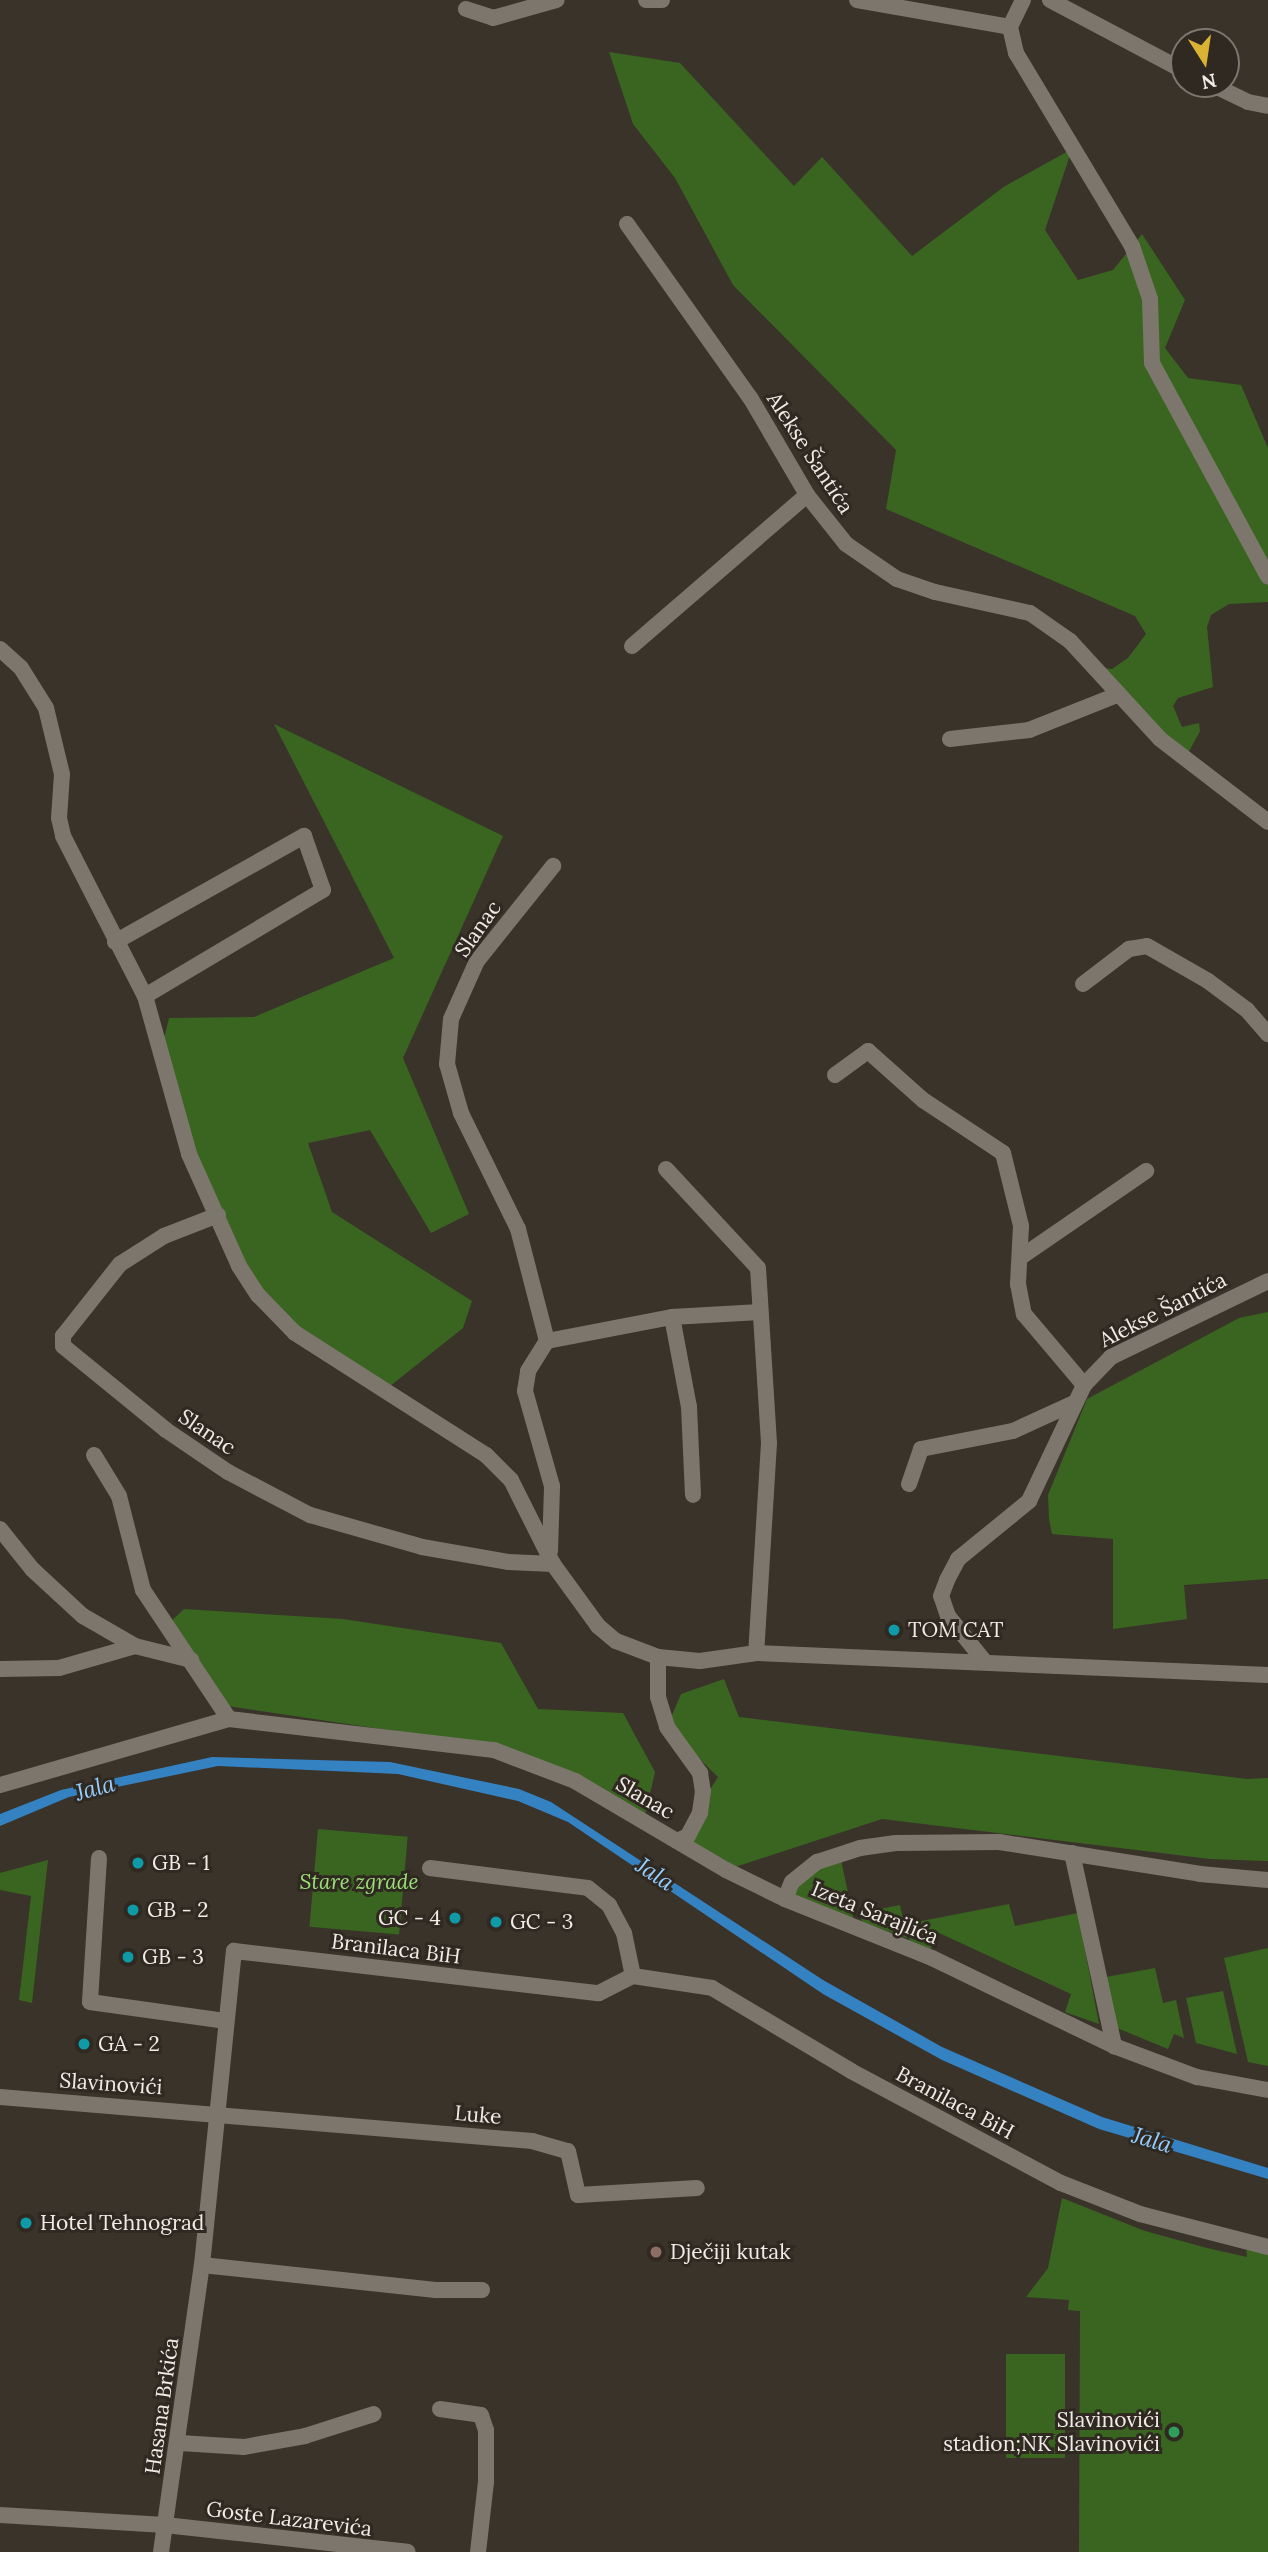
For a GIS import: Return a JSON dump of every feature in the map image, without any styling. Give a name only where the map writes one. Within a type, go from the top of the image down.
[{"type":"street","points":[[466,9],[493,18],[557,0]]},
{"type":"street","points":[[646,0],[662,0]]},
{"type":"street","points":[[857,0],[1010,27]]},
{"type":"street","points":[[1023,0],[1010,27],[1016,53],[1048,111],[1132,246],[1150,299],[1152,363],[1268,577]]},
{"type":"street","points":[[1050,0],[1170,64]]},
{"type":"street","points":[[1240,98],[1268,106]]},
{"type":"street","name":"Alekse Šantića","points":[[627,224],[751,399],[807,495],[868,563],[935,592],[1030,613],[1070,640],[1117,695],[1160,739],[1268,822]]},
{"type":"street","points":[[632,646],[807,495]]},
{"type":"street","points":[[0,649],[21,668],[46,708],[62,774],[59,818],[63,836],[145,996],[172,1104],[189,1154],[239,1266],[275,1314],[295,1333],[486,1455],[511,1480],[551,1558],[598,1626],[616,1641],[658,1657],[700,1661],[756,1653],[1268,1675]]},
{"type":"street","points":[[950,739],[1029,730],[1117,695]]},
{"type":"street","points":[[116,942],[304,836],[323,890],[145,996]]},
{"type":"street","name":"Slanac","points":[[547,1341],[518,1229],[461,1113],[447,1064],[452,1019],[477,961],[553,866]]},
{"type":"street","points":[[1083,984],[1129,949],[1147,946],[1208,981],[1247,1010],[1268,1034]]},
{"type":"street","points":[[835,1074],[869,1051],[923,1100],[1003,1153],[1021,1226],[1018,1284],[1024,1314],[1084,1385],[1029,1501],[958,1559],[947,1580],[941,1597],[948,1616],[985,1662]]},
{"type":"street","points":[[666,1170],[752,1257],[758,1268],[769,1443],[756,1653]]},
{"type":"street","points":[[1021,1257],[1146,1171]]},
{"type":"street","name":"Slanac","points":[[218,1215],[164,1236],[120,1264],[63,1336],[63,1346],[166,1430],[228,1472],[310,1515],[422,1548],[508,1562],[551,1558]]},
{"type":"street","name":"Alekse Šantića","points":[[1084,1385],[1111,1357],[1268,1281]]},
{"type":"street","points":[[551,1558],[552,1486],[525,1391],[528,1371],[547,1341],[672,1317],[760,1312]]},
{"type":"street","points":[[672,1317],[689,1407],[693,1495]]},
{"type":"street","points":[[909,1484],[921,1449],[1013,1431],[1076,1402]]},
{"type":"street","points":[[94,1455],[119,1496],[143,1590],[157,1618],[191,1660],[229,1719]]},
{"type":"street","points":[[0,1529],[32,1569],[83,1616],[135,1646],[191,1660]]},
{"type":"street","points":[[0,1669],[59,1668],[135,1646]]},
{"type":"street","name":"Slanac","points":[[0,1785],[229,1719],[494,1750],[575,1781],[677,1841],[688,1836],[700,1813],[703,1791],[700,1773],[667,1727],[658,1697],[658,1657]]},
{"type":"street","points":[[677,1841],[785,1899]]},
{"type":"street","name":"Izeta Sarajlića","points":[[1268,1880],[996,1842],[860,1848],[805,1869],[786,1891],[785,1899],[932,1958],[1114,2046],[1197,2077],[1268,2090]]},
{"type":"street","points":[[1072,1853],[1114,2046]]},
{"type":"street","points":[[99,1858],[90,2002],[225,2021]]},
{"type":"street","points":[[430,1868],[588,1888],[609,1905],[624,1933],[633,1976]]},
{"type":"street","name":"Hasana Brkića","points":[[161,2552],[180,2442],[202,2265],[234,1951]]},
{"type":"street","name":"Branilaca BiH","points":[[234,1951],[599,1993],[633,1976],[712,1988],[850,2071],[1061,2183],[1140,2214],[1268,2247]]},
{"type":"street","name":"Slavinovići","points":[[0,2097],[219,2114]]},
{"type":"street","name":"Luke","points":[[219,2114],[531,2141],[568,2151],[578,2195],[698,2188]]},
{"type":"street","points":[[202,2265],[436,2290],[482,2290]]},
{"type":"street","points":[[440,2409],[481,2416],[486,2430],[486,2482],[478,2552]]},
{"type":"street","points":[[180,2442],[244,2447],[305,2436],[374,2414]]},
{"type":"street","points":[[0,2515],[165,2525]]},
{"type":"street","name":"Goste Lazarevića","points":[[165,2525],[408,2552]]},
{"type":"green space","points":[[609,52],[680,63],[794,186],[822,157],[912,256],[1005,186],[1072,149],[1045,230],[1078,280],[1113,270],[1142,234],[1185,300],[1165,348],[1188,378],[1241,385],[1268,448],[1268,602],[1229,604],[1211,615],[1207,627],[1213,687],[1178,698],[1173,706],[1182,727],[1199,723],[1200,731],[1185,759],[1093,667],[1112,669],[1128,658],[1146,634],[1135,616],[886,509],[896,450],[733,285],[675,178],[633,124]]},
{"type":"green space","points":[[274,724],[503,836],[403,1058],[469,1214],[431,1233],[370,1130],[308,1143],[332,1212],[472,1301],[463,1328],[385,1390],[275,1314],[218,1215],[156,1036],[165,1035],[169,1018],[254,1017],[394,958]]},
{"type":"green space","points":[[1268,1312],[1268,1579],[1184,1585],[1187,1619],[1113,1629],[1113,1539],[1052,1534],[1049,1519],[1048,1495],[1087,1399],[1239,1318]]},
{"type":"green space","points":[[184,1609],[343,1619],[501,1643],[538,1709],[623,1713],[655,1772],[644,1820],[481,1744],[221,1705],[168,1624]]},
{"type":"green space","points":[[724,1679],[739,1717],[1247,1779],[1268,1778],[1268,1861],[1210,1859],[882,1819],[726,1870],[677,1841],[718,1777],[667,1727],[681,1694]]},
{"type":"green space","name":"Stare zgrade","points":[[318,1829],[408,1837],[399,1934],[309,1927]]},
{"type":"green space","points":[[840,1855],[854,1921],[790,1898],[790,1888]]},
{"type":"green space","points":[[48,1860],[32,2003],[19,2000],[31,1896],[0,1890],[0,1873]]},
{"type":"green space","points":[[1009,1904],[1015,1926],[1078,1913],[1099,2024],[1065,2012],[1071,1994],[937,1932],[930,1951],[910,1942],[906,1924]]},
{"type":"green space","points":[[900,1905],[907,1938],[862,1922],[860,1913]]},
{"type":"green space","points":[[1268,1948],[1268,2066],[1248,2062],[1224,1958]]},
{"type":"green space","points":[[1155,1968],[1163,2003],[1176,2000],[1184,2038],[1174,2034],[1168,2049],[1117,2028],[1106,1977]]},
{"type":"green space","points":[[1223,1991],[1237,2054],[1196,2043],[1186,1998]]},
{"type":"green space","name":"Slavinovići stadion;NK Slavinovići","points":[[1062,2198],[1145,2231],[1207,2248],[1247,2257],[1246,2245],[1268,2252],[1268,2552],[1079,2552],[1080,2311],[1068,2310],[1069,2300],[1026,2297],[1048,2268]]},
{"type":"green space","points":[[1006,2354],[1065,2354],[1065,2458],[1006,2458]]},
{"type":"water","name":"Jala","points":[[212,1757],[390,1762],[519,1789],[551,1802],[823,1980],[942,2047],[1102,2117],[1268,2168],[1268,2179],[1099,2129],[942,2060],[823,1994],[568,1822],[518,1801],[398,1774],[218,1766],[69,1797],[0,1826],[0,1814],[61,1790]]},
{"type":"place","name":"TOM CAT","points":[[894,1630]]},
{"type":"place","name":"GB - 1","points":[[138,1863]]},
{"type":"place","name":"GB - 2","points":[[133,1910]]},
{"type":"place","name":"GC - 4","points":[[455,1918]]},
{"type":"place","name":"GC - 3","points":[[496,1922]]},
{"type":"place","name":"GB - 3","points":[[128,1957]]},
{"type":"place","name":"GA - 2","points":[[84,2044]]},
{"type":"place","name":"Hotel Tehnograd","points":[[26,2223]]},
{"type":"place","name":"Dječiji kutak","points":[[656,2252]]},
{"type":"place","name":"Slavinovići stadion;NK Slavinovići","points":[[1174,2432]]}]
